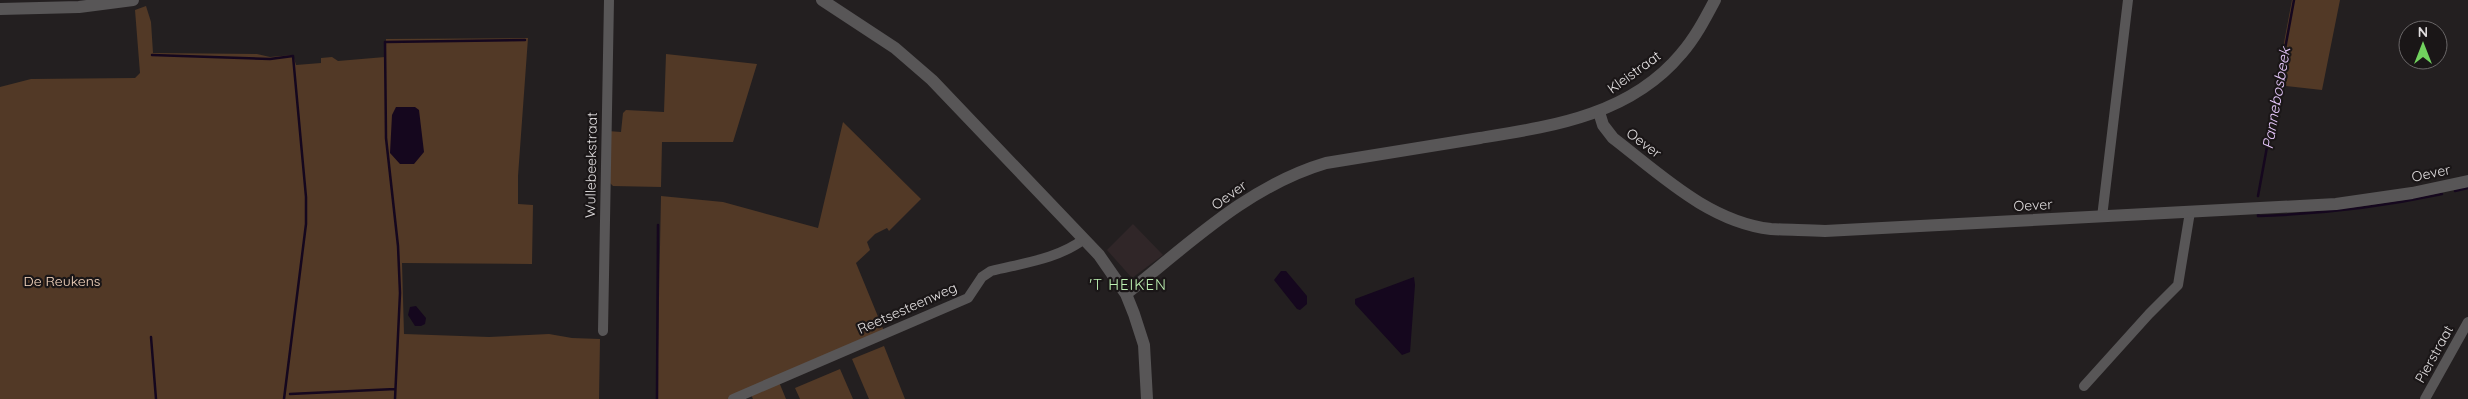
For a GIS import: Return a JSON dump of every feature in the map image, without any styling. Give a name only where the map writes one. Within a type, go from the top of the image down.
[{"type":"street","points":[[0,8],[79,7],[133,0]]},
{"type":"street","name":"Wullebeekstraat","points":[[603,331],[609,0]]},
{"type":"street","points":[[822,0],[895,48],[932,80],[1099,255],[1126,294],[1144,345],[1147,399]]},
{"type":"street","name":"Kleistraat","points":[[1599,112],[1639,90],[1681,55],[1716,0]]},
{"type":"street","points":[[2102,216],[2128,0]]},
{"type":"street","name":"Oever","points":[[1126,294],[1240,203],[1292,174],[1326,164],[1560,125],[1599,112],[1603,125],[1613,138],[1695,200],[1733,219],[1770,228],[1825,231],[2336,204],[2412,193],[2468,181]]},
{"type":"street","points":[[2084,386],[2178,285],[2190,212]]},
{"type":"street","name":"Reetsesteenweg","points":[[733,399],[968,298],[982,277],[991,271],[1058,254],[1084,239]]},
{"type":"street","name":"Pierstraat","points":[[2425,399],[2468,322]]},
{"type":"shaded area","points":[[396,107],[415,107],[419,110],[424,152],[414,164],[400,164],[390,153],[392,115]]},
{"type":"shaded area","points":[[1133,224],[1163,255],[1132,278],[1107,250]]},
{"type":"shaded area","points":[[1281,271],[1286,271],[1307,296],[1307,304],[1300,310],[1297,309],[1274,280]]},
{"type":"shaded area","points":[[1414,277],[1410,352],[1402,355],[1355,304],[1355,299]]},
{"type":"shaded area","points":[[416,306],[426,318],[425,324],[421,326],[415,326],[408,315],[410,307]]},
{"type":"green space","points":[[2292,0],[2340,0],[2322,90],[2276,85]]},
{"type":"green space","name":"De Reukens","points":[[146,6],[151,22],[153,53],[257,54],[270,57],[293,55],[296,65],[321,63],[321,58],[332,57],[338,61],[385,57],[386,39],[528,38],[518,176],[518,204],[533,205],[532,264],[402,263],[404,334],[489,337],[549,334],[572,338],[600,339],[599,399],[0,399],[0,87],[31,79],[135,78],[140,73],[135,10]]},
{"type":"green space","points":[[666,54],[757,64],[733,142],[662,142],[661,187],[613,186],[609,182],[608,131],[621,132],[623,113],[626,110],[664,112]]},
{"type":"green space","points":[[843,122],[921,199],[889,231],[887,228],[875,234],[867,242],[870,250],[856,263],[886,336],[779,382],[786,399],[753,399],[749,391],[728,399],[657,399],[661,196],[723,202],[818,228]]},
{"type":"green space","points":[[884,346],[905,399],[869,399],[852,359]]},
{"type":"green space","points":[[840,369],[853,399],[800,399],[795,388]]},
{"type":"waterway","name":"Pannebosbeek","points":[[2258,196],[2294,0]]},
{"type":"waterway","points":[[395,399],[400,293],[398,246],[386,138],[385,42],[525,40]]},
{"type":"waterway","points":[[152,55],[270,59],[293,56],[306,197],[306,224],[284,399]]},
{"type":"waterway","name":"Pannebosbeek","points":[[2455,191],[2468,188]]},
{"type":"waterway","name":"Pannebosbeek","points":[[2258,214],[2258,216],[2327,212],[2396,203],[2442,194]]},
{"type":"waterway","points":[[657,399],[658,225]]},
{"type":"waterway","points":[[151,337],[156,399]]},
{"type":"waterway","points":[[290,394],[395,389]]},
{"type":"district","name":"'T HEIKEN","points":[[1128,284]]}]
